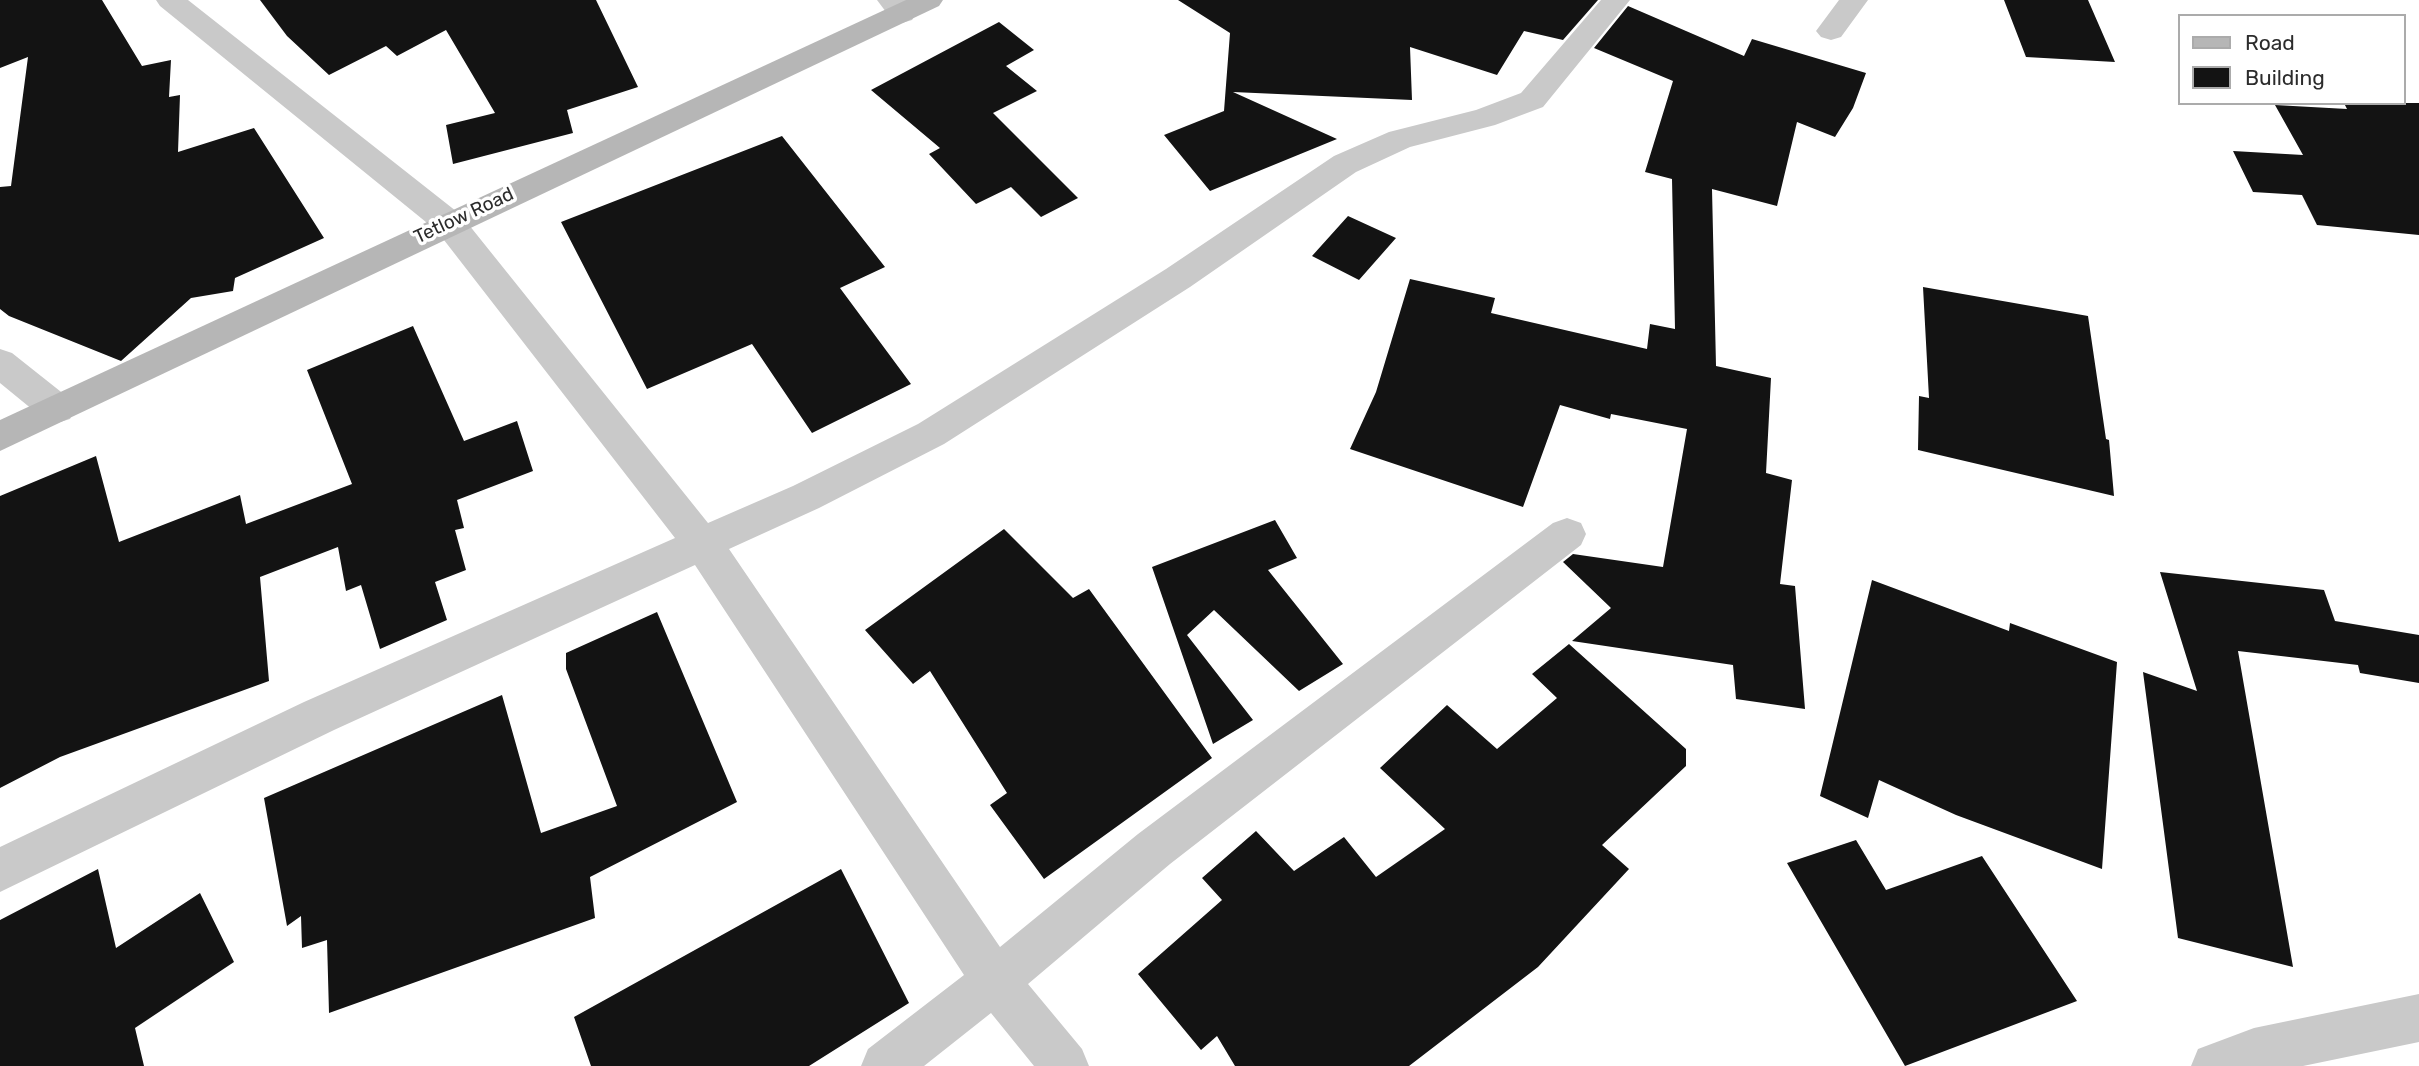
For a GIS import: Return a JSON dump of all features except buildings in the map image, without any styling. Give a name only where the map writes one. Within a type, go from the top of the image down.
[{"type":"street","points":[[0,870],[319,716],[806,498],[931,434],[1178,278],[1345,164],[1401,139],[1484,118],[1532,100],[1616,0]]},
{"type":"street","points":[[1831,31],[1854,0]]},
{"type":"street","points":[[176,1],[449,223],[722,570],[995,981],[1065,1066]]},
{"type":"street","name":"Tetlow Road","points":[[0,436],[907,5]]},
{"type":"street","points":[[0,363],[57,409]]},
{"type":"street","points":[[885,1066],[995,981],[1154,849],[1567,534]]},
{"type":"street","points":[[2215,1066],[2254,1052],[2419,1018]]}]
